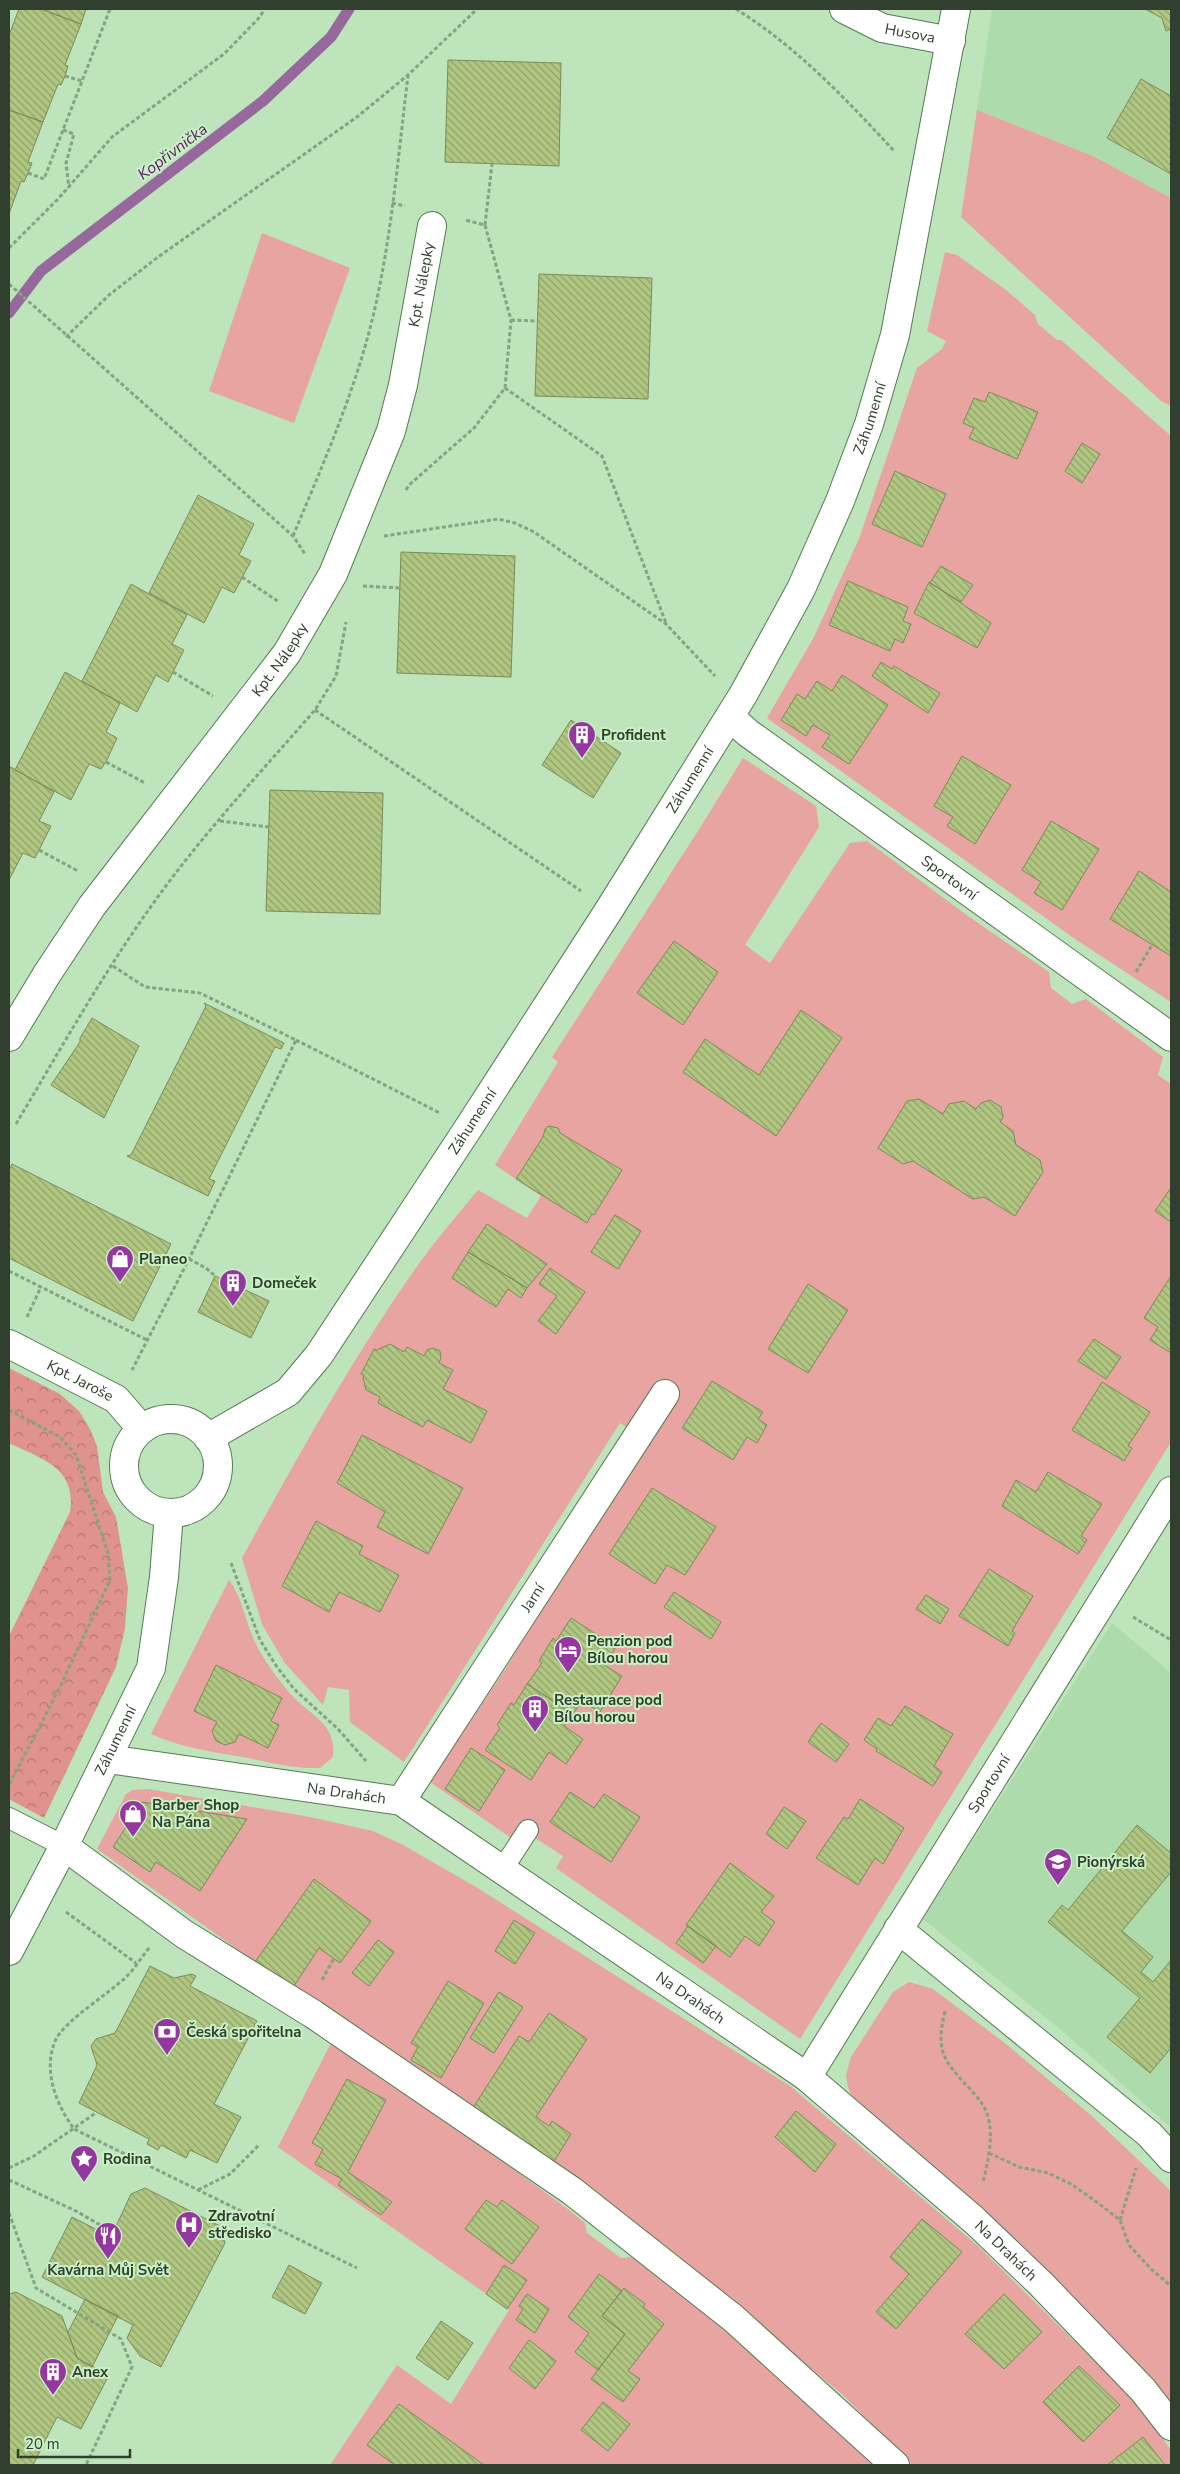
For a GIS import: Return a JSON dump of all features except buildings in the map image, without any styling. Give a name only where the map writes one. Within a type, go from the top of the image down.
[{"type":"street","name":"Husova","points":[[844,9],[882,28],[951,41]]},
{"type":"street","name":"Záhumenní","points":[[208,1438],[288,1392],[318,1355],[469,1127],[609,910],[730,717],[801,589],[840,501],[869,424],[894,335],[956,9]]},
{"type":"street","name":"Kpt. Nálepky","points":[[9,1037],[47,974],[92,906],[287,653],[333,574],[391,431],[445,222]]},
{"type":"street","name":"Sportovní","points":[[730,717],[748,733],[1171,1037]]},
{"type":"street","name":"Kpt. Jaroše","points":[[9,1344],[116,1399],[142,1429]]},
{"type":"street","name":"Jarní","points":[[400,1801],[665,1394]]},
{"type":"street","points":[[169,1419],[184,1421],[198,1428],[208,1438],[215,1451],[218,1466],[215,1481],[208,1494],[198,1504],[184,1511],[169,1513],[155,1510],[142,1504],[132,1494],[123,1467],[126,1452],[132,1440],[142,1429],[155,1422],[169,1419]]},
{"type":"street","name":"Sportovní","points":[[807,2077],[1171,1491]]},
{"type":"street","name":"Záhumenní","points":[[9,1951],[108,1759],[150,1668],[164,1577],[169,1513]]},
{"type":"street","name":"Na Drahách","points":[[108,1759],[400,1801],[807,2077],[974,2220],[1034,2277],[1143,2390],[1171,2426]]},
{"type":"street","points":[[64,1846],[184,1934],[313,2014],[572,2191],[733,2318],[895,2465]]},
{"type":"street","points":[[898,1930],[1149,2134],[1171,2158]]},
{"type":"lane","points":[[9,1818],[64,1846]]},
{"type":"lane","points":[[502,1870],[528,1830]]},
{"type":"path","points":[[28,173],[44,179],[110,9]]},
{"type":"path","points":[[9,248],[69,188],[92,158],[112,137],[224,54],[258,19],[265,9]]},
{"type":"path","points":[[66,337],[109,295],[158,257],[357,117],[408,75],[477,9]]},
{"type":"path","points":[[736,9],[753,19],[811,67],[859,112],[896,153]]},
{"type":"path","points":[[293,536],[335,435],[358,371],[378,294],[392,203],[408,75]]},
{"type":"path","points":[[65,76],[82,82]]},
{"type":"path","points":[[63,130],[74,134],[66,163],[69,188]]},
{"type":"path","points":[[404,493],[409,485],[474,428],[505,388],[511,320],[485,225],[492,164]]},
{"type":"path","points":[[392,203],[411,208]]},
{"type":"path","points":[[445,222],[485,225]]},
{"type":"path","points":[[9,284],[66,337],[293,536],[306,555],[333,574],[363,586],[400,588]]},
{"type":"path","points":[[511,320],[537,321]]},
{"type":"path","points":[[505,388],[602,456],[666,624]]},
{"type":"path","points":[[385,528],[381,537],[488,520],[498,519],[516,523],[534,532],[666,624],[721,682]]},
{"type":"path","points":[[242,577],[281,603]]},
{"type":"path","points":[[16,1124],[92,996],[152,905],[220,821],[315,710],[336,676],[348,614]]},
{"type":"path","points":[[173,672],[218,699]]},
{"type":"path","points":[[315,710],[609,910]]},
{"type":"path","points":[[106,762],[145,783]]},
{"type":"path","points":[[220,821],[269,827]]},
{"type":"path","points":[[39,850],[79,871]]},
{"type":"path","points":[[1132,978],[1152,944]]},
{"type":"path","points":[[113,966],[145,987],[200,993],[469,1127]]},
{"type":"path","points":[[129,1375],[189,1259],[296,1040]]},
{"type":"path","points":[[189,1259],[206,1268],[215,1276]]},
{"type":"path","points":[[9,1271],[147,1340]]},
{"type":"path","points":[[26,1318],[41,1287]]},
{"type":"path","points":[[9,1410],[60,1437],[76,1455],[108,1553],[110,1580],[59,1689],[9,1785]]},
{"type":"path","points":[[231,1563],[260,1640],[277,1667],[294,1689],[338,1729],[400,1801]]},
{"type":"path","points":[[1126,1613],[1171,1640]]},
{"type":"path","points":[[65,1912],[136,1964]]},
{"type":"path","points":[[169,1922],[126,1977],[66,2028],[57,2039],[52,2055],[51,2073],[61,2110],[74,2129],[357,2268]]},
{"type":"path","points":[[960,1982],[947,2002],[942,2021],[942,2051],[945,2062],[985,2108],[990,2128],[989,2153],[1020,2167],[1048,2173],[1071,2184],[1094,2200],[1120,2220],[1129,2245],[1151,2269],[1171,2286]]},
{"type":"path","points":[[9,2168],[34,2156],[97,2112]]},
{"type":"path","points":[[198,2190],[230,2174],[260,2144]]},
{"type":"path","points":[[9,2180],[76,2211],[114,2232]]},
{"type":"path","points":[[9,2213],[36,2288],[121,2339],[132,2367],[86,2465]]},
{"type":"shaded area","points":[[992,9],[1171,9],[1171,198],[1093,156],[977,110]]},
{"type":"shaded area","points":[[977,110],[1093,156],[1171,198],[1171,406],[1161,401],[961,217]]},
{"type":"shaded area","points":[[262,233],[350,268],[294,423],[209,391]]},
{"type":"shaded area","points":[[945,252],[957,255],[1006,290],[1035,315],[1038,324],[1057,340],[1061,340],[1171,436],[1171,1002],[1072,937],[767,718],[814,637],[859,539],[917,368],[942,349],[946,341],[927,331]]},
{"type":"shaded area","points":[[743,758],[816,806],[819,827],[745,945],[770,963],[850,843],[867,841],[968,916],[1049,972],[1051,988],[1072,1004],[1086,999],[1163,1057],[1158,1075],[1171,1084],[1171,1442],[800,2039],[556,1868],[563,1856],[521,1829],[514,1840],[430,1782],[506,1668],[548,1595],[649,1441],[620,1423],[404,1762],[350,1722],[349,1690],[328,1687],[323,1705],[284,1662],[262,1624],[242,1558],[306,1443],[374,1331],[423,1258],[478,1190],[527,1218],[541,1196],[495,1165],[558,1062],[552,1057]]},
{"type":"shaded area","points":[[229,1580],[240,1601],[257,1647],[265,1660],[288,1691],[326,1727],[330,1735],[333,1745],[333,1757],[320,1768],[302,1768],[198,1749],[174,1743],[151,1734]]},
{"type":"shaded area","name":"Pionýrská","points":[[1112,1623],[1171,1673],[1171,2128],[1066,2034],[923,1919]]},
{"type":"shaded area","points":[[148,1789],[310,1817],[373,1831],[403,1845],[476,1887],[790,2086],[978,2246],[1137,2403],[1171,2450],[1171,2465],[912,2465],[844,2396],[739,2308],[97,1849],[126,1794],[133,1790]]},
{"type":"shaded area","points":[[909,1982],[933,1989],[1006,2044],[1093,2117],[1171,2191],[1171,2404],[1070,2293],[995,2221],[860,2111],[848,2088],[846,2075],[851,2057],[893,1992]]},
{"type":"shaded area","points":[[331,2043],[434,2111],[569,2210],[585,2223],[587,2233],[621,2258],[632,2257],[721,2327],[878,2465],[330,2465],[397,2365],[451,2404],[509,2310],[278,2147]]},
{"type":"green space","points":[[9,1368],[60,1394],[79,1411],[90,1429],[97,1446],[103,1492],[116,1517],[128,1588],[125,1628],[116,1667],[44,1818],[9,1799],[9,1636],[70,1512],[71,1497],[68,1485],[54,1467],[45,1460],[9,1443]]},
{"type":"waterway","name":"Kopřivnička","points":[[9,313],[41,271],[263,101],[331,37],[349,9]]},
{"type":"place","name":"Profident","points":[[582,759]]},
{"type":"place","name":"Planeo","points":[[120,1283]]},
{"type":"place","name":"Domeček","points":[[233,1307]]},
{"type":"place","name":"Penzion pod Bílou horou","points":[[568,1674]]},
{"type":"place","name":"Restaurace pod Bílou horou","points":[[535,1733]]},
{"type":"place","name":"Barber Shop Na Pána","points":[[133,1838]]},
{"type":"place","name":"Pionýrská","points":[[1058,1886]]},
{"type":"place","name":"Česká spořitelna","points":[[167,2056]]},
{"type":"place","name":"Rodina","points":[[84,2183]]},
{"type":"place","name":"Zdravotní středisko","points":[[189,2249]]},
{"type":"place","name":"Kavárna Můj Svět","points":[[108,2260]]},
{"type":"place","name":"Anex","points":[[53,2396]]}]
